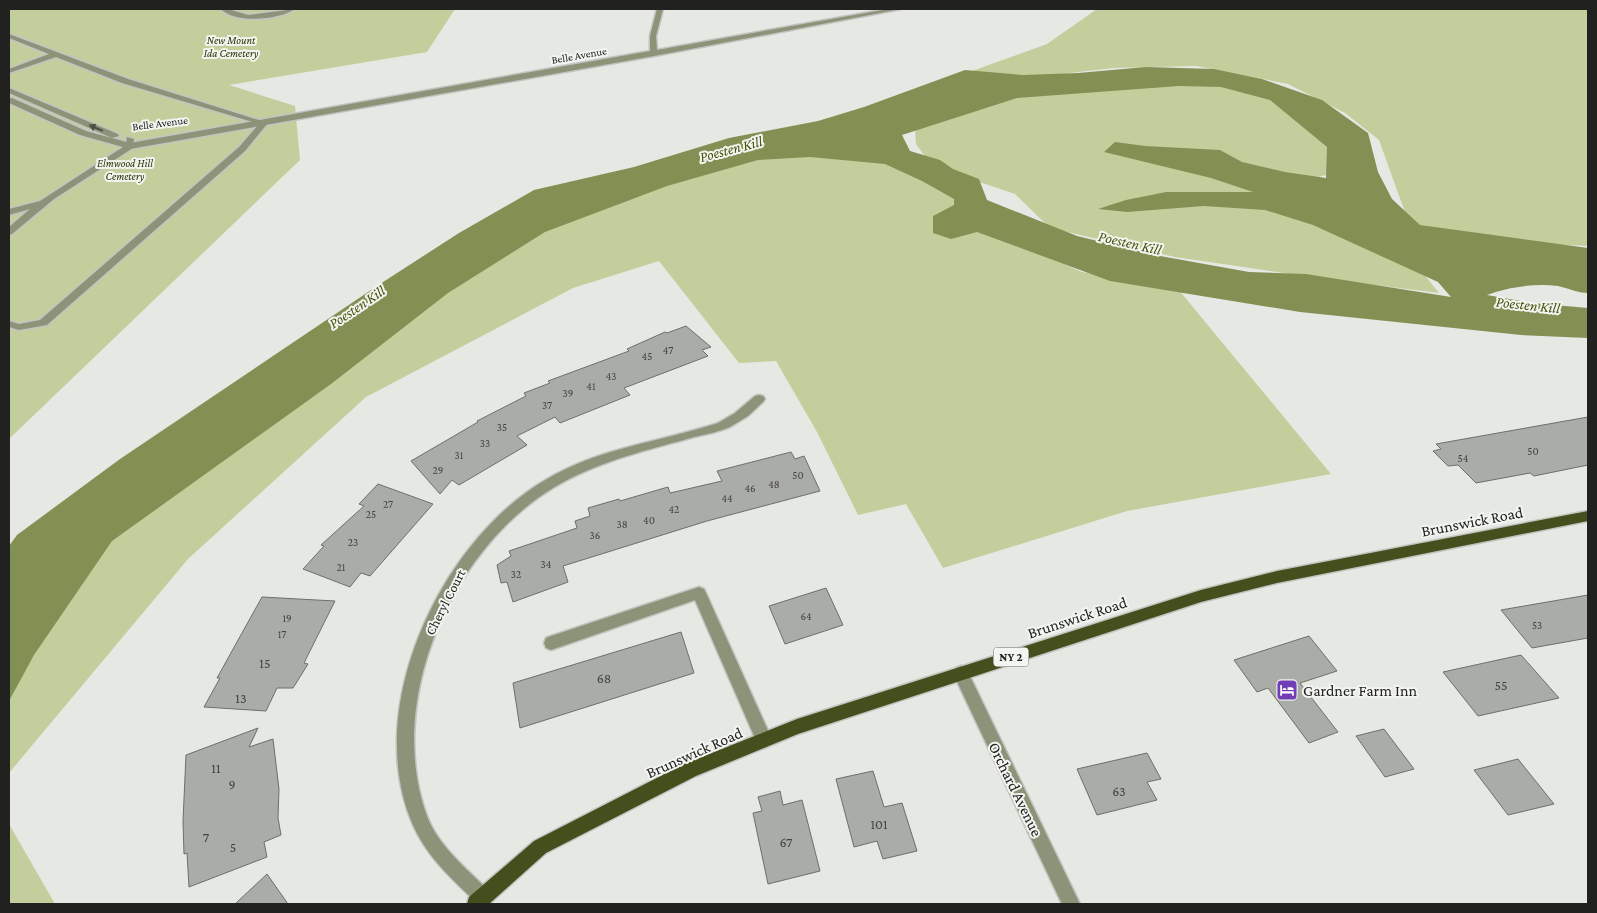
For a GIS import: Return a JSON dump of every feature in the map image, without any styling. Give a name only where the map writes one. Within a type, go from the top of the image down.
[{"type":"main road","name":"Brunswick Road","points":[[480,901],[540,848],[690,770],[764,740],[960,673],[1201,596],[1258,581],[1588,516]]},
{"type":"street","points":[[224,9],[229,13],[245,16],[284,12],[292,9]]},
{"type":"street","points":[[654,54],[653,36],[660,9]]},
{"type":"street","name":"Belle Avenue","points":[[9,100],[76,131],[114,144],[130,143],[264,123],[315,112],[654,54],[898,9]]},
{"type":"street","points":[[9,36],[125,80],[264,123],[242,150],[43,323],[19,327],[9,324]]},
{"type":"street","points":[[9,71],[56,54]]},
{"type":"street","name":"Belle Avenue","points":[[9,90],[130,143]]},
{"type":"street","points":[[9,232],[44,203],[130,143]]},
{"type":"street","points":[[9,212],[44,203]]},
{"type":"street","name":"Cheryl Court","points":[[480,901],[432,844],[418,818],[405,768],[403,732],[417,660],[434,618],[462,567],[503,518],[532,494],[575,470],[604,458],[725,424],[745,413],[759,399]]},
{"type":"street","points":[[551,642],[700,593],[764,740]]},
{"type":"street","name":"Orchard Avenue","points":[[960,673],[1071,904]]},
{"type":"green space","name":"Elmwood Hill Cemetery","points":[[9,9],[455,9],[427,52],[229,85],[295,106],[300,160],[9,439]]},
{"type":"green space","points":[[1097,9],[1588,9],[1588,246],[1529,243],[1411,229],[1379,140],[1345,113],[1288,84],[1196,66],[1114,68],[1015,79],[905,95],[1047,44]]},
{"type":"green space","points":[[1170,84],[1225,87],[1276,101],[1331,146],[1331,174],[1255,191],[1423,273],[1439,293],[1310,277],[1175,257],[1050,228],[1015,194],[932,166],[916,144],[914,112],[983,95]]},
{"type":"green space","points":[[811,153],[887,162],[958,198],[985,229],[1082,272],[1178,289],[1331,474],[1127,511],[943,568],[906,504],[858,515],[817,432],[776,361],[739,363],[659,261],[573,288],[366,397],[188,559],[9,773],[9,684],[111,528],[394,318],[551,226],[655,186],[755,159]]},
{"type":"green space","points":[[9,824],[55,904],[9,904]]},
{"type":"water","name":"Poesten Kill","points":[[1146,67],[1214,69],[1262,79],[1322,100],[1368,133],[1378,172],[1392,199],[1420,225],[1588,248],[1588,293],[1558,286],[1531,285],[1487,295],[1532,303],[1588,308],[1588,338],[1521,335],[1300,312],[1110,281],[977,232],[951,239],[933,233],[933,216],[954,205],[954,199],[922,181],[885,164],[810,157],[758,160],[667,186],[545,232],[448,293],[331,384],[112,541],[34,655],[9,701],[9,546],[17,535],[120,459],[459,233],[534,190],[634,167],[729,138],[818,121],[864,107],[965,70],[1023,75],[1078,73]],"holes":[[[1179,86],[1221,87],[1270,100],[1327,147],[1326,178],[1285,172],[1242,162],[1220,150],[1145,146],[1115,142],[1104,152],[1211,178],[1253,192],[1166,192],[1126,200],[1098,209],[1127,212],[1204,206],[1265,210],[1313,225],[1438,282],[1451,297],[1306,274],[1249,272],[1160,256],[1077,236],[987,200],[979,179],[953,169],[940,160],[910,151],[902,135],[1017,98]]]},
{"type":"building","points":[[686,326],[711,347],[702,350],[708,356],[624,388],[630,395],[560,423],[555,417],[517,436],[527,445],[459,485],[452,480],[440,494],[411,461],[477,421],[526,396],[524,393],[550,383],[548,381],[629,351],[627,349],[665,332],[667,333]]},
{"type":"building","points":[[1588,417],[1588,465],[1534,476],[1530,473],[1476,483],[1458,465],[1448,466],[1433,451],[1441,449],[1436,444]]},
{"type":"building","points":[[791,452],[795,459],[804,456],[820,491],[707,521],[563,566],[568,582],[513,602],[507,582],[501,583],[497,565],[511,556],[509,551],[577,528],[575,521],[590,516],[588,508],[668,487],[670,493],[722,481],[717,471]]},
{"type":"building","points":[[378,484],[433,504],[370,576],[361,573],[350,587],[303,569],[324,546],[321,545],[364,506],[359,504]]},
{"type":"building","points":[[826,588],[843,625],[785,644],[769,606]]},
{"type":"building","points":[[1588,595],[1588,638],[1532,648],[1501,610]]},
{"type":"building","points":[[262,597],[335,601],[304,663],[308,664],[293,688],[277,688],[266,711],[204,707],[220,678],[217,678]]},
{"type":"building","points":[[681,632],[694,673],[520,728],[513,683]]},
{"type":"building","name":"Gardner Farm Inn","points":[[1309,636],[1337,671],[1300,683],[1338,732],[1309,743],[1268,688],[1257,692],[1234,660]]},
{"type":"building","points":[[1521,655],[1559,698],[1478,716],[1443,672]]},
{"type":"building","points":[[258,728],[249,747],[273,739],[279,789],[278,818],[281,835],[264,842],[267,857],[189,887],[187,853],[184,854],[183,821],[186,755]]},
{"type":"building","points":[[1384,729],[1414,769],[1385,777],[1356,736]]},
{"type":"building","points":[[1147,753],[1161,779],[1147,782],[1157,800],[1097,815],[1077,769]]},
{"type":"building","points":[[1518,759],[1554,804],[1508,815],[1474,770]]},
{"type":"building","points":[[873,771],[884,807],[902,803],[917,851],[883,859],[877,841],[854,847],[836,779]]},
{"type":"building","points":[[780,791],[783,805],[802,800],[820,871],[768,884],[753,813],[762,811],[758,797]]},
{"type":"building","points":[[267,874],[288,904],[235,904]]},
{"type":"place","name":"Gardner Farm Inn","points":[[1287,690]]},
{"type":"park label","name":"New Mount Ida Cemetery","points":[[231,46]]}]
